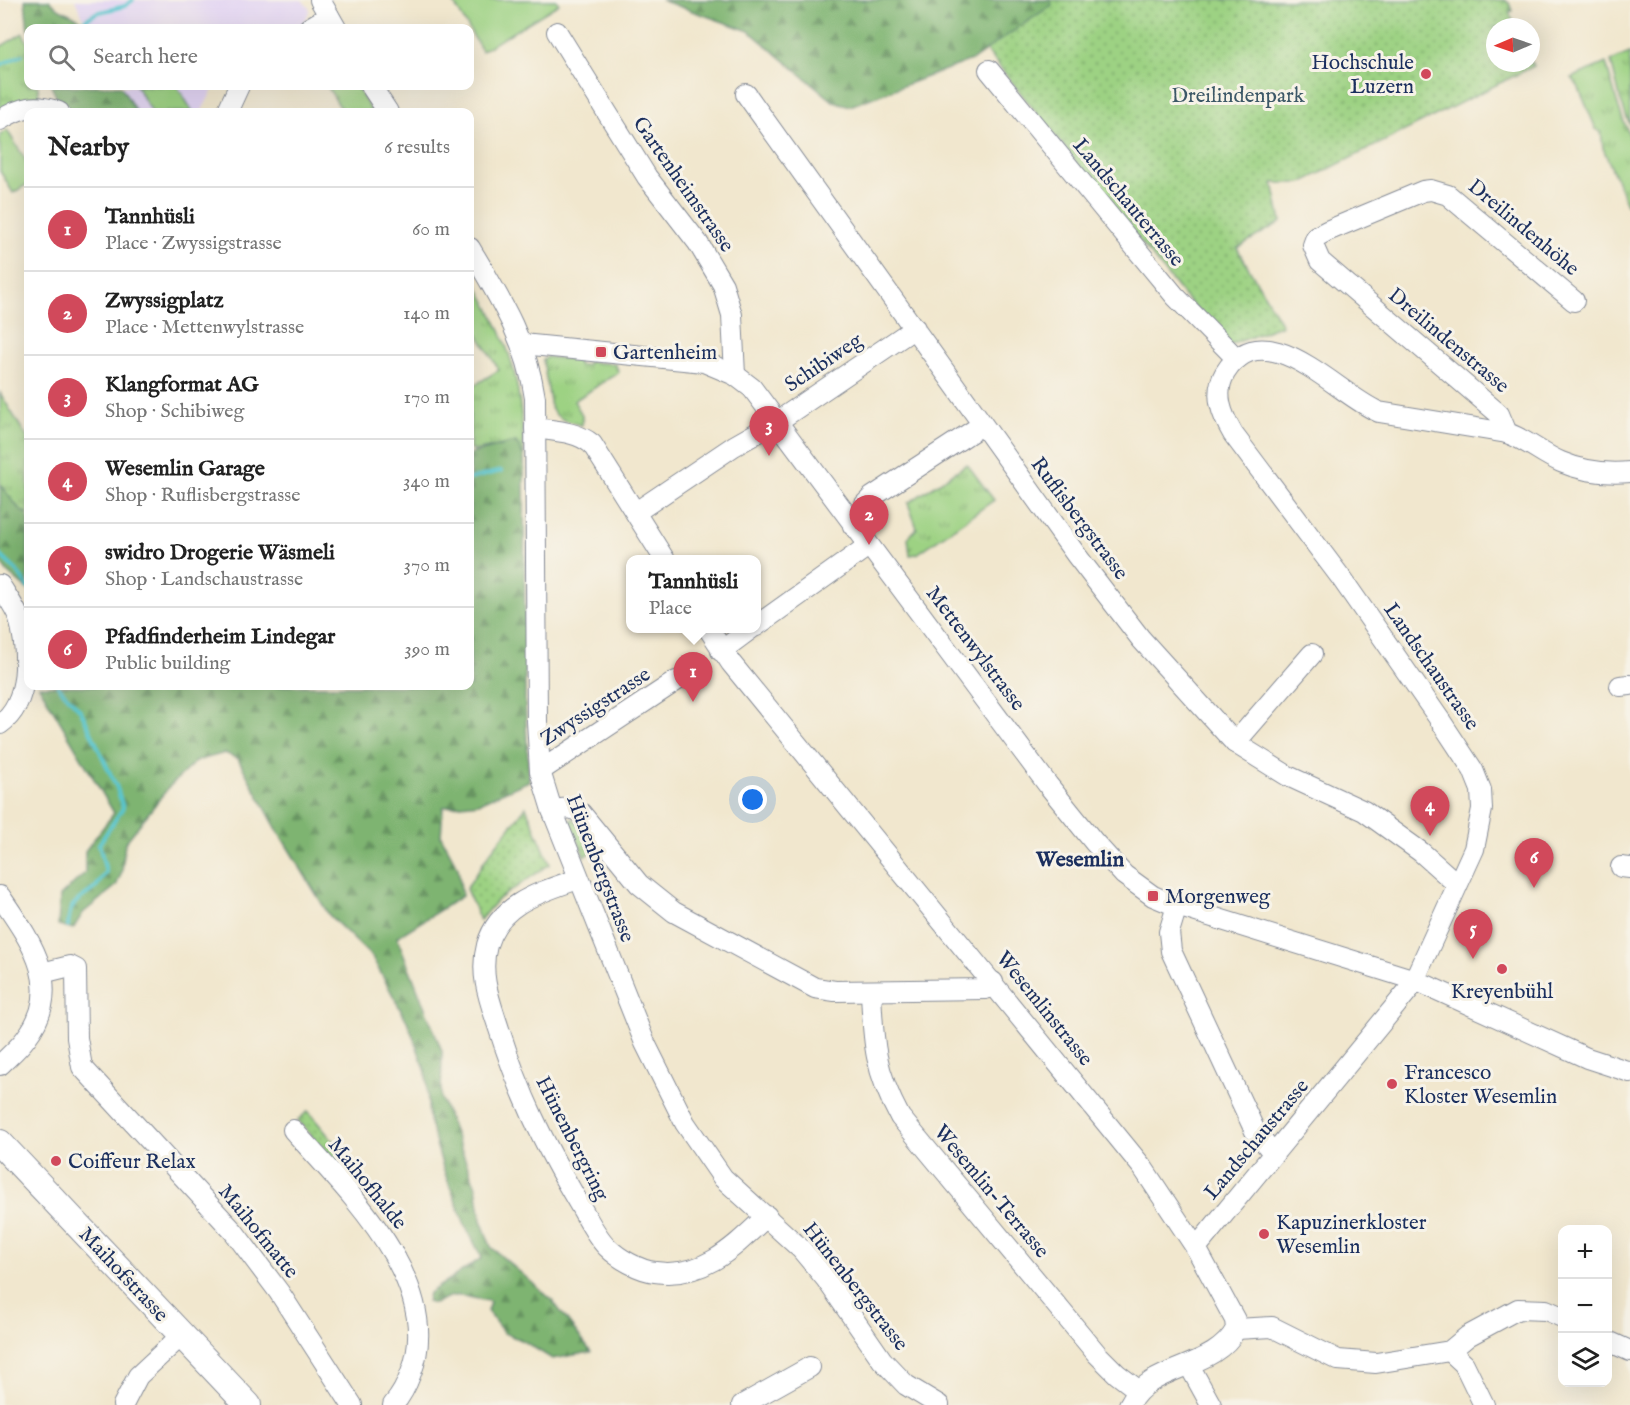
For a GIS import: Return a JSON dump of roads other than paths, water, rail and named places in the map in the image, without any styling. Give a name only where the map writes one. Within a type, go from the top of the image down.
[{"type":"main road","name":"Maihofstrasse","points":[[0,1143],[248,1405]]},
{"type":"street","points":[[315,24],[328,15]]},
{"type":"street","name":"Gartenheimstrasse","points":[[557,32],[647,177],[698,243],[723,285],[732,315],[735,375]]},
{"type":"street","name":"Landschauterrasse","points":[[989,70],[1175,296],[1237,359]]},
{"type":"street","points":[[229,108],[237,90]]},
{"type":"street","points":[[374,90],[385,108]]},
{"type":"street","name":"Ruflisbergstrasse","points":[[746,94],[982,425],[1126,621],[1235,743],[1288,776],[1372,816],[1421,852],[1457,884]]},
{"type":"street","points":[[0,120],[15,111],[30,106],[40,108]]},
{"type":"street","name":"Dreilindenhöhe","points":[[1312,245],[1316,237],[1327,231],[1423,191],[1440,191],[1448,195],[1574,301]]},
{"type":"street","name":"Dreilindenstrasse","points":[[1312,245],[1320,261],[1499,414],[1507,433]]},
{"type":"street","name":"Hünenbergstrasse","points":[[474,255],[510,315],[522,344],[532,380],[535,428],[537,712],[540,771],[578,879],[645,1043],[685,1123],[723,1178],[801,1249],[826,1278],[882,1360],[906,1385],[939,1405]]},
{"type":"street","name":"Schibiweg","points":[[636,512],[734,446],[778,421],[915,328]]},
{"type":"street","name":"Mettenwylstrasse","points":[[522,344],[687,359],[718,366],[752,388],[868,546],[1094,842],[1125,874],[1153,896],[1178,906],[1415,980],[1587,1058],[1630,1072]]},
{"type":"street","points":[[1237,359],[1257,350],[1276,350],[1304,363],[1363,405],[1379,412],[1507,433],[1523,438],[1559,462],[1615,473],[1630,472]]},
{"type":"street","name":"Landschaustrasse","points":[[1196,1248],[1403,998],[1415,980],[1474,849],[1482,809],[1481,790],[1473,770],[1440,720],[1342,579],[1221,415],[1219,398],[1221,380],[1237,359]]},
{"type":"street","points":[[853,526],[865,504],[872,497],[982,425]]},
{"type":"street","points":[[535,428],[584,437],[592,444],[662,555]]},
{"type":"street","points":[[761,622],[868,546]]},
{"type":"street","points":[[0,585],[18,615],[24,667],[23,687],[18,703],[6,720],[0,724]]},
{"type":"street","name":"Wesemlinstrasse","points":[[711,633],[722,651],[1147,1173],[1196,1248],[1235,1320],[1236,1329]]},
{"type":"street","points":[[722,651],[745,633]]},
{"type":"street","points":[[1235,743],[1312,654]]},
{"type":"street","name":"Zwyssigstrasse","points":[[540,771],[676,681]]},
{"type":"street","points":[[552,810],[571,808],[581,813],[639,884],[674,912],[815,988],[835,992],[986,989],[993,982]]},
{"type":"street","name":"Hünenbergring","points":[[578,879],[529,897],[510,909],[497,925],[488,944],[484,966],[485,986],[513,1070],[529,1113],[547,1150],[608,1249],[632,1264],[653,1272],[678,1274],[703,1267],[730,1251],[767,1216]]},
{"type":"street","points":[[0,896],[38,957],[44,992],[39,1016],[26,1038],[0,1065]]},
{"type":"street","points":[[1178,906],[1169,932],[1171,951],[1255,1131],[1274,1154]]},
{"type":"street","name":"Maihofmatte","points":[[42,973],[70,966],[76,969],[77,1038],[82,1067],[234,1232],[279,1292],[352,1405]]},
{"type":"street","name":"Wesemlin-Terrasse","points":[[871,991],[876,1062],[884,1087],[900,1117],[1097,1354],[1117,1374],[1133,1397]]},
{"type":"street","name":"Maihofhalde","points":[[293,1130],[369,1216],[392,1250],[403,1274],[418,1330],[418,1354],[410,1376],[393,1405]]},
{"type":"street","points":[[1133,1397],[1150,1380],[1189,1365],[1223,1344],[1236,1329],[1272,1327],[1338,1360],[1354,1362],[1401,1360],[1450,1351],[1468,1336],[1518,1309],[1546,1310],[1558,1315]]},
{"type":"street","points":[[123,1405],[138,1376],[182,1335]]},
{"type":"street","points":[[1612,1343],[1630,1351]]},
{"type":"street","points":[[1450,1351],[1464,1364],[1484,1405]]},
{"type":"street","points":[[1189,1365],[1211,1405]]},
{"type":"street","points":[[742,1405],[769,1393],[810,1367]]},
{"type":"waterway","points":[[79,24],[96,13],[125,6],[133,0]]},
{"type":"waterway","points":[[0,65],[22,55]]},
{"type":"waterway","points":[[474,478],[501,471]]},
{"type":"waterway","points":[[0,555],[17,571],[24,582]]},
{"type":"waterway","points":[[62,690],[81,711],[117,788],[123,808],[99,844],[106,872],[95,888],[73,906],[68,926]]},
{"type":"place","name":"Hochschule Luzern","points":[[1426,74]]},
{"type":"place","name":"Gartenheim","points":[[601,352]]},
{"type":"place","name":"Klangformat AG","points":[[769,456]]},
{"type":"place","name":"Zwyssigplatz","points":[[869,545]]},
{"type":"place","name":"Tannhüsli","points":[[693,702]]},
{"type":"place","name":"Wesemlin Garage","points":[[1430,836]]},
{"type":"place","name":"Pfadfinderheim Lindegar","points":[[1534,888]]},
{"type":"place","name":"Morgenweg","points":[[1153,896]]},
{"type":"place","name":"swidro Drogerie Wäsmeli","points":[[1473,959]]},
{"type":"place","name":"Kreyenbühl","points":[[1502,969]]},
{"type":"place","name":"Francesco Kloster Wesemlin","points":[[1392,1084]]},
{"type":"place","name":"Coiffeur Relax","points":[[56,1161]]},
{"type":"place","name":"Kapuzinerkloster Wesemlin","points":[[1264,1234]]},
{"type":"district","name":"Wesemlin","points":[[1080,858]]},
{"type":"park label","name":"Dreilindenpark","points":[[1238,95]]}]
